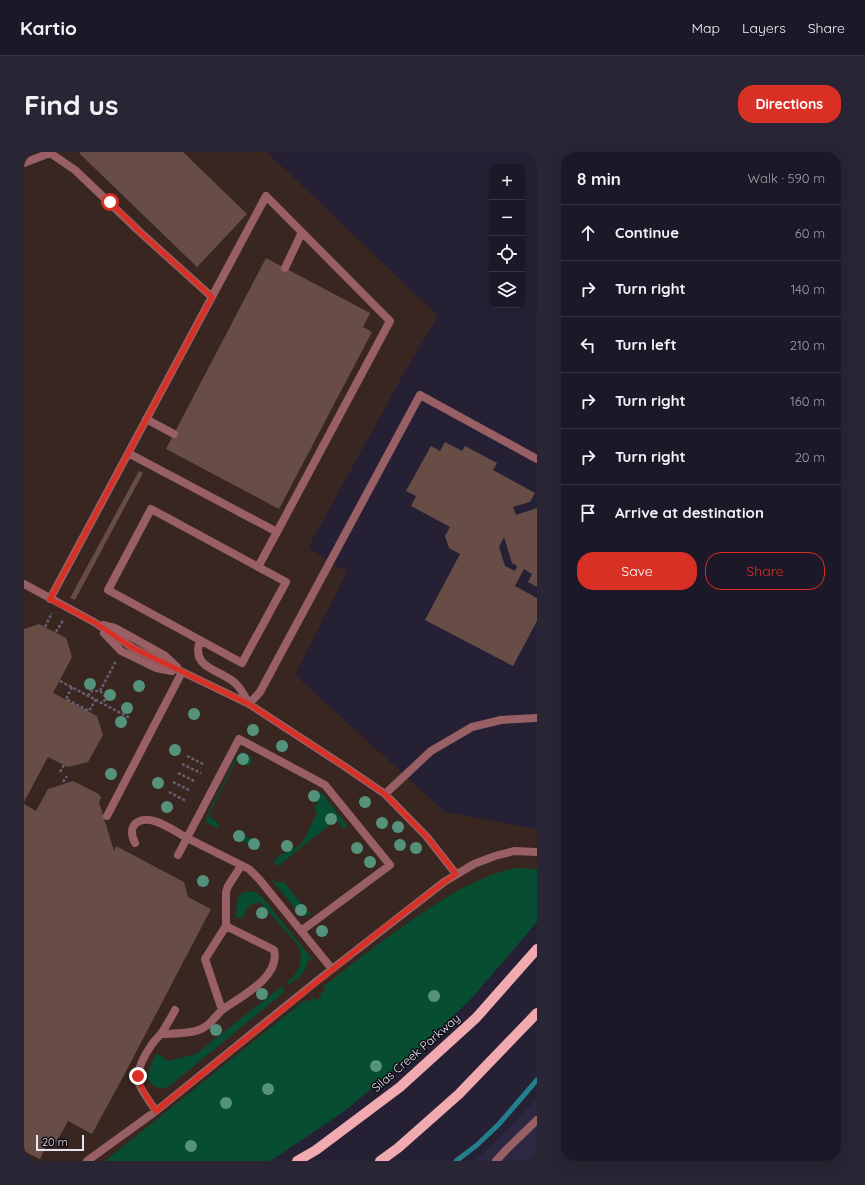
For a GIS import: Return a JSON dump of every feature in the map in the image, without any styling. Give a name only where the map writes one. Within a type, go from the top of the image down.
[{"type":"main road","name":"Silas Creek Parkway","points":[[298,1161],[316,1150],[400,1087],[476,1018],[537,949]]},
{"type":"main road","points":[[380,1161],[398,1148],[459,1094],[537,1013]]},
{"type":"lane","points":[[24,163],[50,153],[75,170],[212,297]]},
{"type":"lane","points":[[50,599],[266,196],[390,321],[258,567]]},
{"type":"lane","points":[[285,268],[302,232]]},
{"type":"lane","points":[[249,704],[260,692],[420,395],[537,459]]},
{"type":"lane","points":[[146,419],[174,434]]},
{"type":"lane","points":[[128,453],[278,532]]},
{"type":"lane","points":[[151,509],[258,567],[286,582],[242,663],[108,590],[151,509]]},
{"type":"lane","points":[[24,584],[94,622],[115,628],[164,655],[182,672]]},
{"type":"lane","points":[[94,622],[121,651],[156,668],[182,672],[249,704],[385,794],[427,837],[456,874]]},
{"type":"lane","points":[[200,640],[199,659],[204,665],[236,683],[249,704]]},
{"type":"lane","points":[[107,816],[182,672]]},
{"type":"lane","points":[[385,794],[431,751],[472,727],[501,720],[537,718]]},
{"type":"lane","points":[[178,855],[239,739],[325,785],[390,865],[301,931]]},
{"type":"lane","points":[[135,842],[132,836],[133,827],[138,822],[145,819],[155,821],[249,869],[259,879],[332,969]]},
{"type":"lane","points":[[88,1161],[156,1111],[332,969],[444,882],[474,864],[495,856],[514,852],[537,852]]},
{"type":"lane","points":[[222,1010],[205,959],[226,926],[226,892],[228,886],[241,866]]},
{"type":"lane","points":[[161,1034],[188,1033],[199,1030],[208,1024],[222,1010],[266,978],[274,965],[274,950],[226,926]]},
{"type":"lane","points":[[156,1111],[143,1091],[138,1076],[143,1059],[152,1044],[161,1034],[175,1010]]},
{"type":"lane","points":[[496,1161],[537,1120]]},
{"type":"path","points":[[45,627],[54,611]]},
{"type":"path","points":[[56,632],[65,617]]},
{"type":"path","points":[[100,691],[118,658]]},
{"type":"path","points":[[60,681],[130,718]]},
{"type":"path","points":[[72,687],[66,699],[89,711],[96,699]]},
{"type":"path","points":[[88,696],[91,691],[100,691],[105,696],[105,700],[102,703]]},
{"type":"path","points":[[187,756],[205,765]]},
{"type":"path","points":[[182,764],[201,773]]},
{"type":"path","points":[[60,772],[64,765]]},
{"type":"path","points":[[178,773],[196,782]]},
{"type":"path","points":[[63,782],[67,776]]},
{"type":"path","points":[[173,782],[191,791]]},
{"type":"path","points":[[169,792],[186,801]]},
{"type":"shaded area","points":[[24,152],[267,152],[438,316],[409,364],[308,548],[347,572],[295,675],[445,812],[537,829],[537,872],[150,1161],[24,1161]]},
{"type":"shaded area","points":[[537,1099],[537,1161],[475,1161],[499,1138]]},
{"type":"green space","points":[[243,752],[251,757],[251,763],[247,766],[236,761],[208,816],[217,822],[219,826],[217,829],[206,822],[207,815],[237,756]]},
{"type":"green space","points":[[311,792],[322,793],[347,825],[346,828],[344,829],[336,820],[278,866],[273,862],[281,854],[293,850],[300,845],[317,813],[314,809],[318,802],[309,797]]},
{"type":"green space","points":[[237,832],[259,843],[259,850],[233,836]]},
{"type":"green space","points":[[516,868],[537,869],[537,922],[470,1000],[426,1043],[346,1110],[270,1161],[105,1161],[305,1000],[307,1002],[314,997],[316,1001],[321,997],[320,994],[325,990],[323,987],[407,923],[455,892],[495,874]]},
{"type":"green space","points":[[271,879],[278,883],[283,881],[311,915],[307,916],[300,914]]},
{"type":"green space","points":[[250,891],[257,893],[262,897],[312,959],[308,961],[301,975],[289,985],[287,983],[282,987],[284,990],[283,993],[167,1088],[159,1088],[154,1086],[150,1083],[148,1075],[157,1053],[168,1061],[196,1054],[291,979],[299,967],[301,958],[297,944],[261,903],[250,905],[241,919],[237,918],[238,898],[242,893]]},
{"type":"building","points":[[183,152],[247,214],[197,267],[79,153]]},
{"type":"building","points":[[266,258],[370,313],[363,327],[372,332],[279,509],[166,449]]},
{"type":"building","points":[[445,442],[462,451],[465,446],[497,463],[493,470],[535,493],[530,502],[513,507],[516,515],[537,508],[537,587],[528,582],[532,574],[524,569],[515,586],[537,598],[537,621],[513,666],[425,620],[460,554],[449,548],[445,536],[450,527],[411,506],[416,496],[406,491],[431,446],[440,451]],"holes":[[[504,537],[512,563],[517,566],[515,571],[505,566],[499,547]]]},
{"type":"building","points":[[139,471],[143,473],[75,600],[70,598]]},
{"type":"building","points":[[39,624],[66,638],[72,657],[53,693],[97,716],[103,735],[88,762],[68,767],[48,757],[24,802],[24,629]]},
{"type":"building","points":[[73,781],[99,794],[101,798],[99,802],[114,851],[116,846],[184,882],[188,897],[211,909],[92,1134],[68,1121],[56,1143],[49,1140],[40,1159],[24,1151],[24,804],[36,811],[48,789]]},
{"type":"waterway","points":[[456,1161],[477,1145],[499,1124],[537,1080]]},
{"type":"route","points":[[110,202],[141,233],[212,297],[50,599],[94,622],[133,648],[249,704],[341,764],[385,794],[427,837],[456,874],[318,980],[156,1111],[143,1091],[138,1076]]}]
